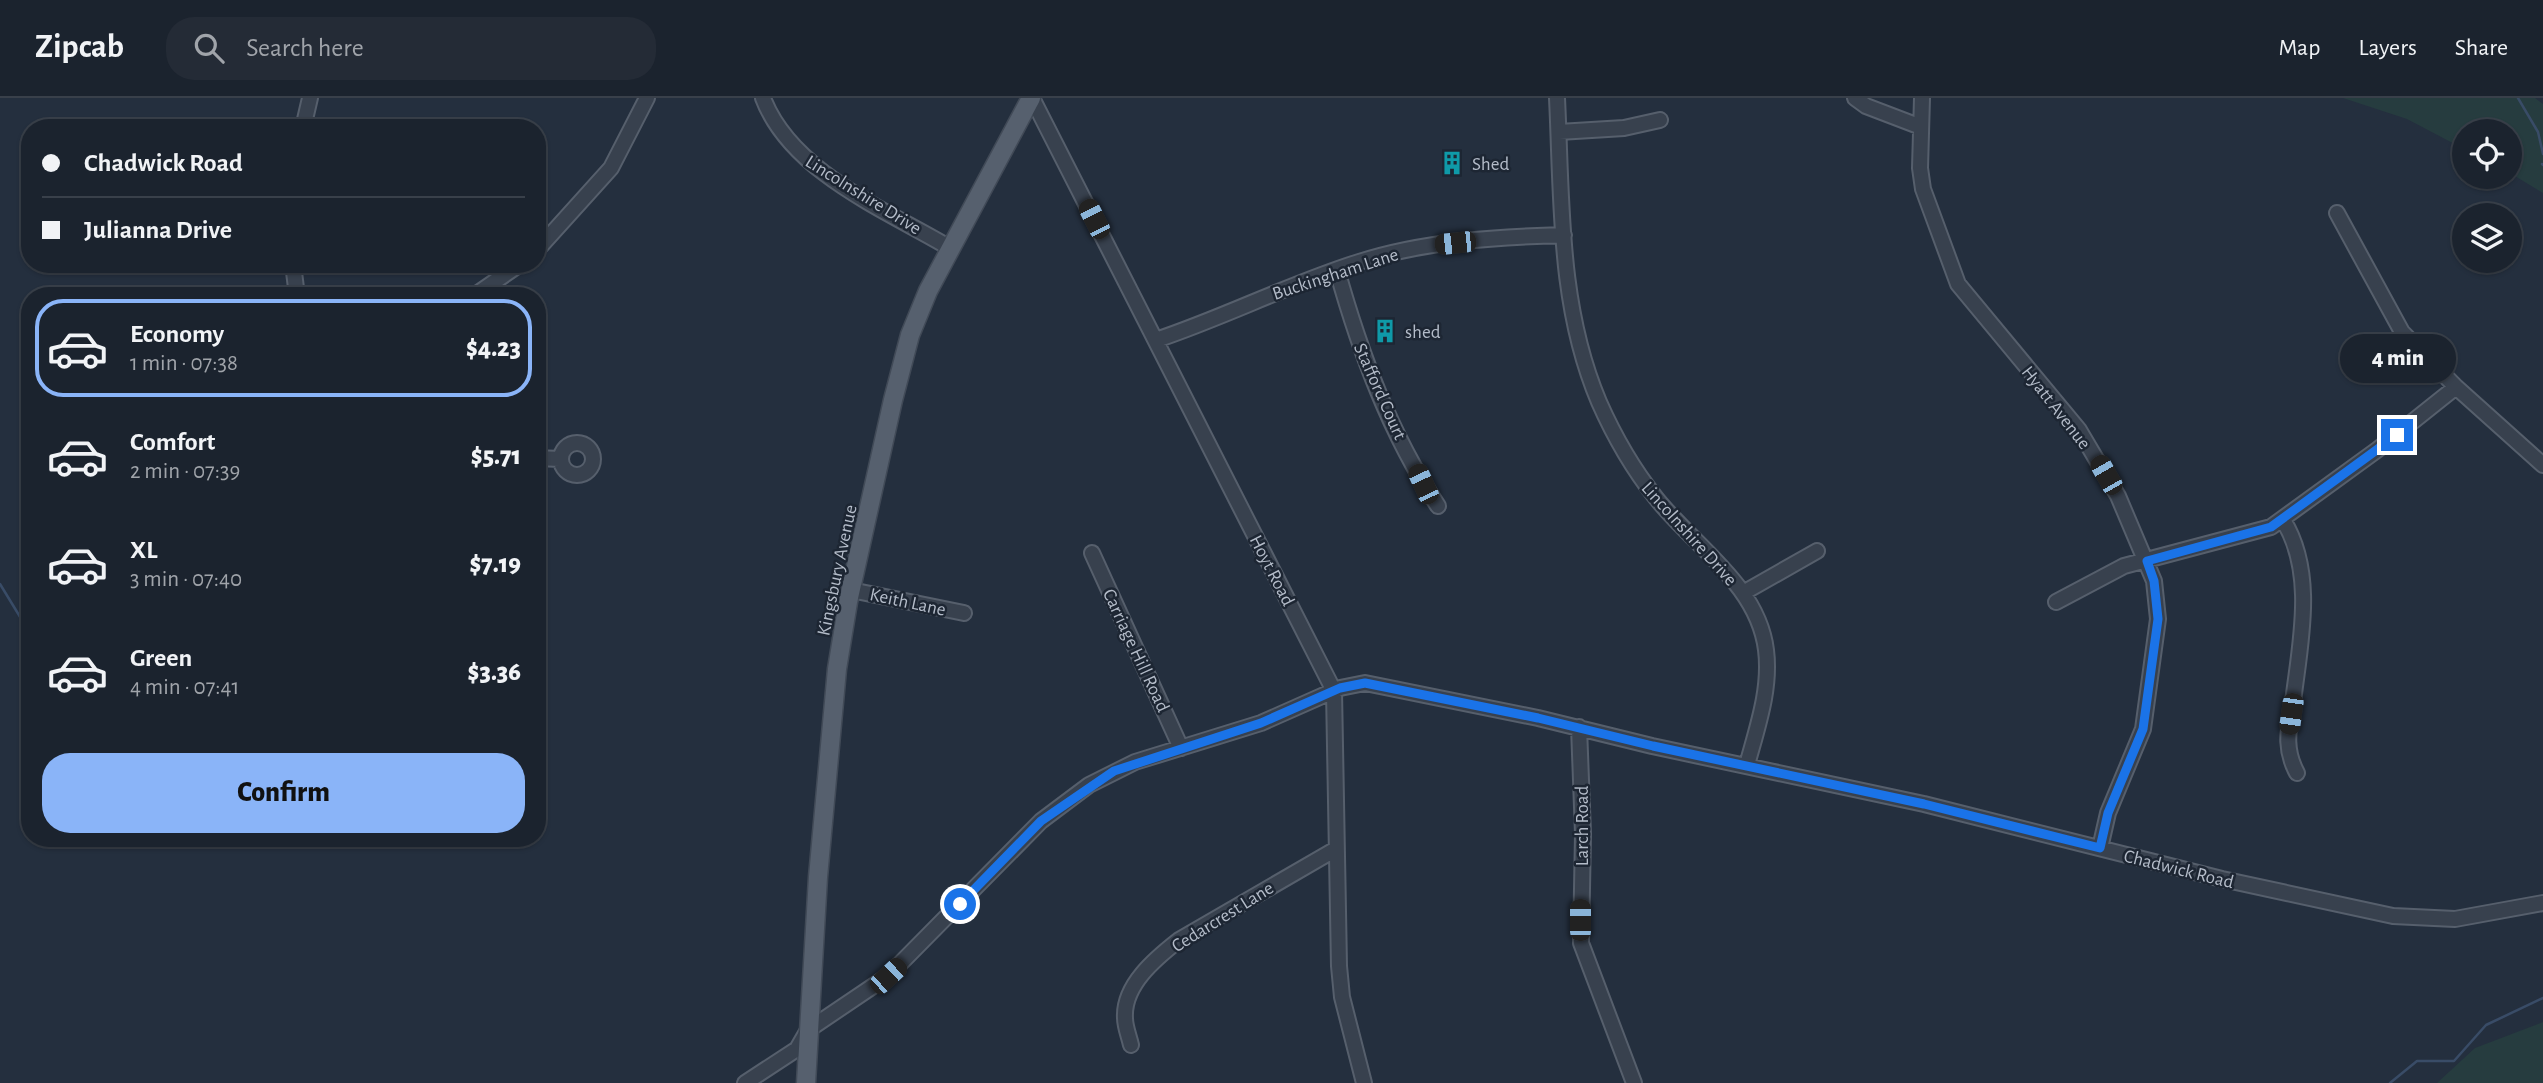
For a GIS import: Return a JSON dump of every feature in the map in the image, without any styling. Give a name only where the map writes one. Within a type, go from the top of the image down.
[{"type":"main road","name":"Kingsbury Avenue","points":[[806,1083],[829,736],[851,590],[907,347],[928,290],[1032,98]]},
{"type":"street","points":[[305,119],[310,98]]},
{"type":"street","points":[[546,240],[611,168],[647,98]]},
{"type":"street","name":"Lincolnshire Drive","points":[[763,98],[771,118],[800,154],[826,174],[950,248]]},
{"type":"street","name":"Hoyt Road","points":[[1032,98],[1334,691],[1336,849],[1342,997],[1364,1083]]},
{"type":"street","name":"Lincolnshire Drive","points":[[1557,98],[1564,235],[1576,335],[1609,423],[1656,497],[1743,593],[1762,629],[1767,666],[1764,699],[1747,765]]},
{"type":"street","points":[[1855,98],[1866,106],[1921,127]]},
{"type":"street","name":"Hyatt Avenue","points":[[1922,98],[1923,189],[1958,284],[2079,430],[2118,496],[2154,581],[2158,619],[2143,729],[2108,813],[2100,848]]},
{"type":"street","points":[[1559,132],[1624,128],[1660,120]]},
{"type":"street","points":[[2337,213],[2402,332],[2456,387],[2543,465]]},
{"type":"street","name":"Buckingham Lane","points":[[1156,340],[1194,327],[1277,290],[1336,270],[1429,246],[1564,235]]},
{"type":"street","name":"Stafford Court","points":[[1336,270],[1366,366],[1423,484],[1438,506]]},
{"type":"street","points":[[487,287],[507,273]]},
{"type":"street","points":[[2056,602],[2124,566],[2258,533],[2283,520],[2456,387]]},
{"type":"street","points":[[546,458],[560,459]]},
{"type":"street","points":[[2283,520],[2294,537],[2303,607],[2287,747],[2297,773]]},
{"type":"street","points":[[1743,593],[1817,551]]},
{"type":"street","name":"Carriage Hill Road","points":[[1092,553],[1181,748]]},
{"type":"street","name":"Keith Lane","points":[[851,590],[964,613]]},
{"type":"street","name":"Chadwick Road","points":[[744,1083],[797,1049],[808,1030],[888,976],[1027,835],[1063,803],[1114,771],[1261,723],[1349,685],[1373,683],[1579,727],[1924,804],[2222,879],[2393,916],[2466,918],[2543,903]]},
{"type":"street","name":"Larch Road","points":[[1579,727],[1583,834],[1581,943],[1634,1083]]},
{"type":"street","name":"Cedarcrest Lane","points":[[1131,1045],[1125,1018],[1127,1000],[1158,956],[1179,940],[1336,849]]},
{"type":"green space","points":[[2343,98],[2535,98],[2543,104],[2543,193],[2522,180],[2522,119],[2452,119],[2452,143],[2407,119]]},
{"type":"green space","points":[[2543,1022],[2543,1083],[2437,1083],[2475,1048]]},
{"type":"waterway","points":[[2518,98],[2538,132],[2543,154]]},
{"type":"waterway","points":[[0,584],[21,618]]},
{"type":"waterway","points":[[2390,1083],[2417,1061],[2454,1061],[2486,1025],[2543,998]]},
{"type":"place","name":"Shed","points":[[1452,163]]},
{"type":"place","name":"shed","points":[[1385,331]]},
{"type":"route","points":[[960,904],[1041,821],[1076,794],[1114,771],[1261,723],[1340,688],[1365,683],[1538,718],[1653,746],[1924,804],[2100,848],[2108,813],[2136,752],[2143,729],[2158,619],[2154,581],[2147,561],[2258,533],[2271,527],[2397,435]]}]
